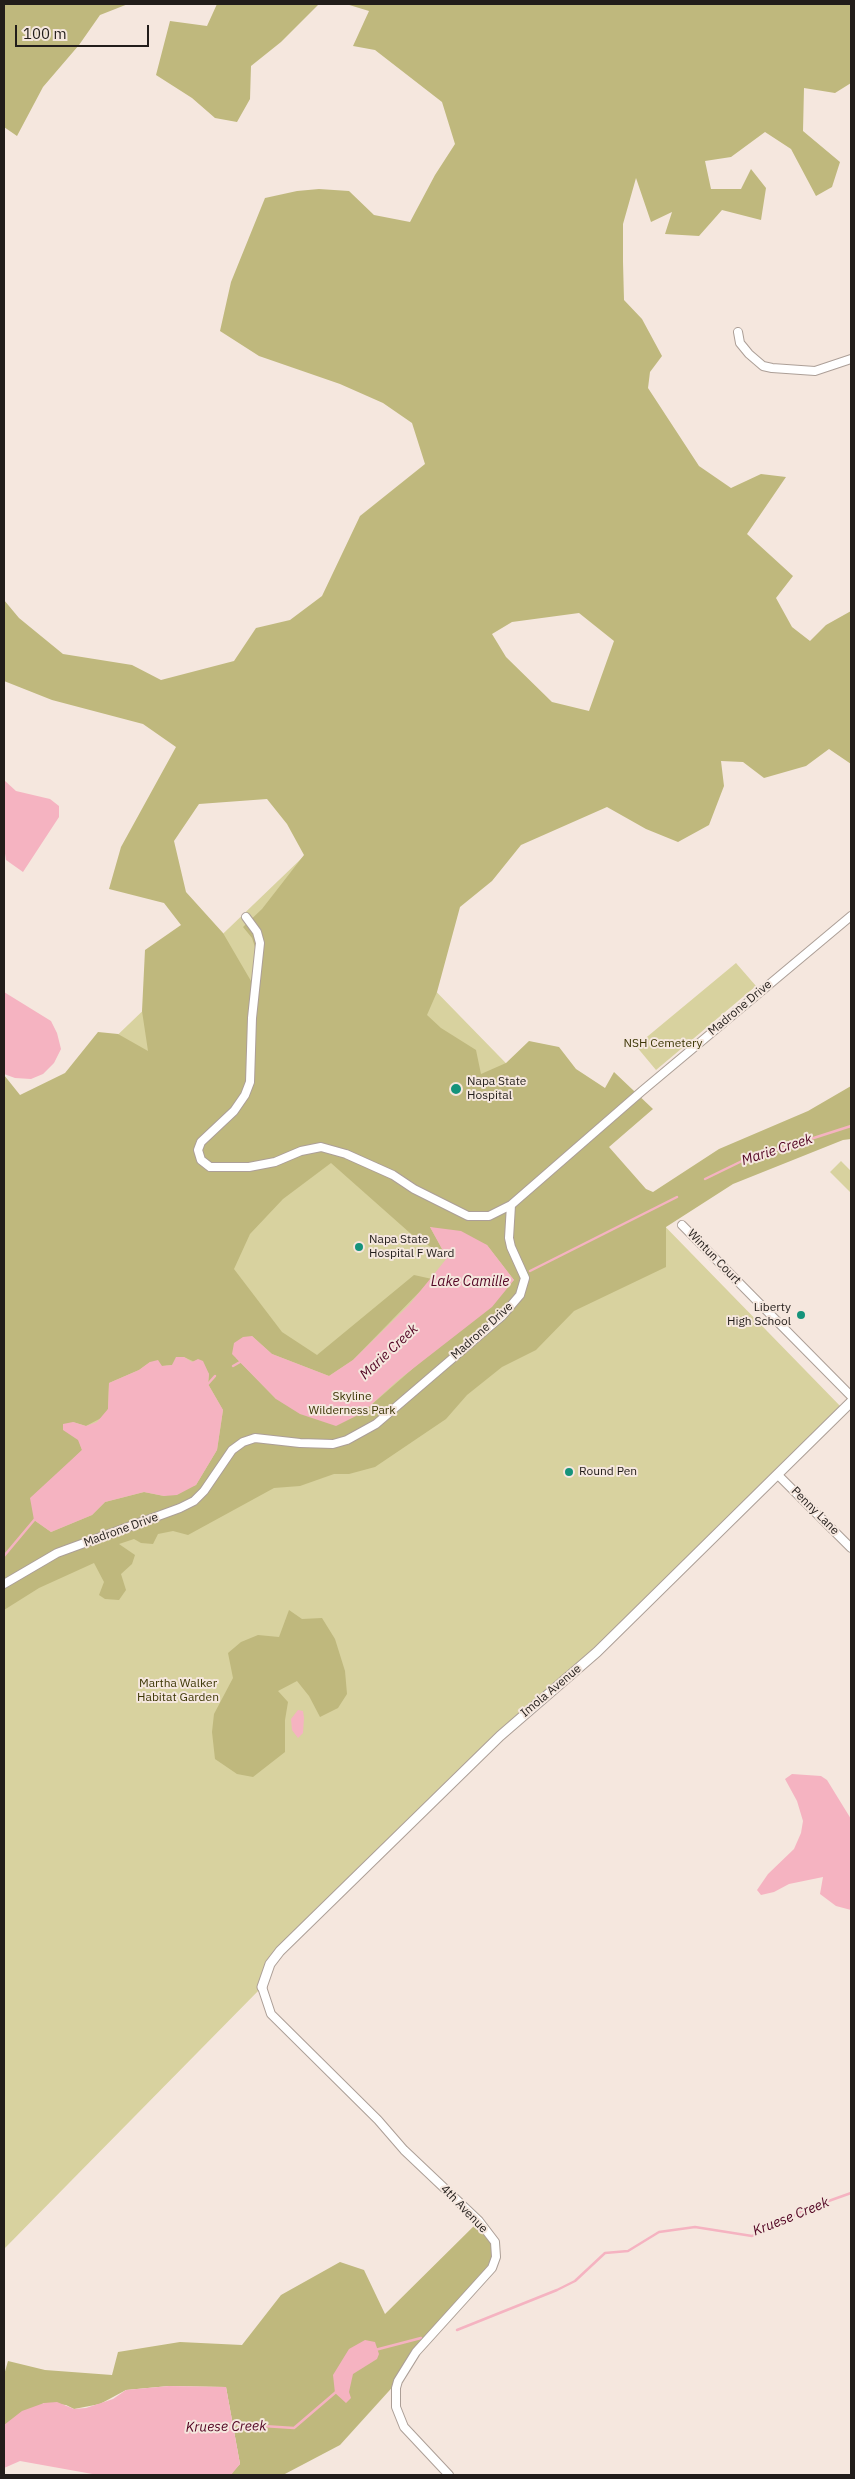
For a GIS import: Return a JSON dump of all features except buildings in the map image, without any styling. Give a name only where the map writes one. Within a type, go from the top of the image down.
[{"type":"street","points":[[738,332],[740,343],[763,366],[815,371],[851,359]]},
{"type":"street","name":"Madrone Drive","points":[[4,1584],[57,1553],[180,1508],[194,1501],[204,1491],[232,1450],[242,1442],[255,1438],[333,1444],[347,1440],[376,1424],[502,1316],[520,1295],[525,1278],[510,1247],[511,1205],[642,1091],[851,916]]},
{"type":"street","points":[[246,917],[257,932],[260,943],[252,1018],[250,1082],[234,1111],[201,1142],[198,1150],[201,1160],[210,1167],[249,1167],[276,1162],[301,1152],[321,1147],[346,1154],[393,1174],[414,1189],[468,1216],[489,1216],[511,1205]]},
{"type":"street","name":"Wintun Court","points":[[682,1225],[851,1396]]},
{"type":"street","name":"Imola Avenue","points":[[262,1986],[270,1964],[280,1951],[500,1736],[596,1652],[851,1402]]},
{"type":"street","name":"Penny Lane","points":[[778,1475],[851,1548]]},
{"type":"street","name":"4th Avenue","points":[[262,1986],[271,2014],[378,2120],[404,2150],[479,2221],[495,2242],[496,2258],[492,2268],[416,2352],[398,2381],[396,2388],[396,2406],[404,2427],[449,2475]]},
{"type":"green space","name":"Skyline Wilderness Park","points":[[304,856],[844,1410],[280,1951],[262,1987],[4,2249],[4,1144]]},
{"type":"green space","name":"NSH Cemetery","points":[[736,963],[756,986],[656,1070],[636,1046]]},
{"type":"green space","points":[[841,1161],[851,1171],[851,1193],[830,1172]]},
{"type":"shaded area","points":[[4,4],[128,4],[100,15],[79,45],[43,87],[17,136],[4,127]]},
{"type":"shaded area","points":[[217,4],[319,4],[281,42],[251,66],[250,99],[237,122],[215,118],[192,98],[156,75],[170,21],[207,26]]},
{"type":"shaded area","points":[[346,4],[851,4],[851,83],[835,93],[804,88],[803,131],[840,162],[832,187],[816,196],[791,149],[765,132],[731,157],[705,161],[711,189],[741,189],[751,169],[766,188],[761,220],[722,210],[699,236],[665,234],[672,212],[651,222],[636,178],[623,224],[623,262],[624,300],[642,319],[662,356],[650,372],[648,388],[699,466],[731,488],[761,474],[786,477],[747,534],[793,576],[776,598],[792,627],[810,641],[826,625],[851,611],[851,764],[829,749],[806,766],[764,778],[743,762],[721,761],[724,786],[709,825],[678,842],[646,829],[607,807],[521,845],[492,881],[460,907],[437,992],[427,1015],[441,1028],[476,1050],[481,1074],[506,1063],[529,1041],[559,1047],[576,1069],[605,1088],[614,1072],[653,1109],[609,1147],[646,1189],[653,1192],[719,1149],[808,1111],[851,1086],[851,1139],[843,1140],[733,1184],[666,1227],[666,1267],[574,1311],[536,1350],[502,1367],[467,1395],[446,1419],[375,1467],[349,1474],[334,1474],[300,1486],[274,1488],[188,1535],[173,1531],[158,1534],[153,1544],[141,1543],[134,1539],[119,1544],[135,1555],[132,1564],[121,1574],[126,1590],[119,1600],[105,1599],[99,1595],[104,1582],[94,1563],[39,1588],[4,1610],[4,1075],[20,1095],[65,1073],[98,1032],[118,1034],[148,1051],[142,1011],[145,950],[181,925],[164,903],[109,889],[121,847],[176,747],[143,724],[52,700],[4,681],[4,600],[19,618],[63,654],[132,665],[161,680],[234,661],[256,628],[290,620],[322,596],[360,516],[425,464],[412,423],[383,403],[340,384],[259,356],[220,331],[231,282],[265,198],[297,191],[319,189],[349,191],[374,215],[410,222],[435,175],[455,144],[442,102],[375,50],[353,46],[369,11]],"holes":[[[579,613],[614,641],[589,711],[552,702],[506,657],[492,634],[512,622]],[[267,799],[287,824],[304,855],[262,909],[243,927],[252,938],[257,953],[251,981],[223,933],[186,892],[174,841],[199,804]],[[331,1163],[410,1233],[447,1258],[430,1227],[487,1245],[514,1280],[362,1413],[276,1399],[236,1358],[252,1336],[272,1354],[329,1376],[353,1360],[432,1279],[414,1275],[317,1355],[282,1332],[234,1269],[250,1234],[283,1199]],[[184,1357],[203,1366],[209,1374],[208,1384],[223,1410],[217,1450],[196,1485],[164,1496],[144,1492],[105,1502],[92,1515],[51,1532],[34,1520],[70,1462],[82,1450],[73,1422],[86,1426],[105,1416],[108,1409],[109,1383],[139,1370],[150,1362],[162,1366],[172,1365]]]},
{"type":"shaded area","points":[[289,1610],[302,1619],[322,1618],[335,1639],[345,1671],[347,1694],[338,1708],[320,1717],[309,1696],[297,1681],[278,1691],[288,1702],[285,1720],[285,1752],[253,1777],[237,1774],[215,1759],[212,1732],[214,1714],[233,1678],[228,1653],[241,1642],[258,1635],[279,1637]]},
{"type":"shaded area","points":[[479,2221],[495,2242],[496,2257],[416,2352],[398,2381],[340,2445],[283,2475],[229,2475],[240,2464],[226,2387],[169,2386],[126,2390],[100,2404],[74,2409],[66,2405],[44,2403],[4,2430],[4,2375],[8,2361],[45,2370],[112,2375],[118,2352],[180,2342],[242,2345],[281,2295],[340,2262],[364,2270],[385,2314]]},
{"type":"water","points":[[4,780],[16,791],[50,799],[59,806],[59,817],[23,872],[6,860],[4,847]]},
{"type":"water","points":[[4,992],[51,1021],[57,1033],[61,1049],[54,1063],[43,1074],[31,1079],[15,1078],[4,1074]]},
{"type":"water","name":"Lake Camille","points":[[430,1227],[461,1231],[487,1245],[514,1280],[492,1307],[397,1381],[362,1413],[336,1426],[300,1414],[276,1399],[232,1354],[234,1343],[243,1337],[252,1336],[272,1354],[329,1376],[353,1360],[409,1305],[447,1258]]},
{"type":"water","points":[[176,1357],[184,1357],[192,1362],[198,1359],[203,1361],[209,1374],[208,1384],[223,1410],[217,1450],[196,1485],[177,1495],[164,1496],[144,1492],[105,1502],[92,1515],[51,1532],[34,1520],[30,1498],[82,1450],[78,1440],[63,1430],[63,1424],[73,1422],[86,1426],[97,1422],[108,1409],[109,1383],[139,1370],[150,1362],[158,1360],[162,1366],[172,1365]]},
{"type":"water","points":[[298,1710],[303,1711],[304,1718],[303,1733],[298,1738],[292,1730],[291,1719]]},
{"type":"water","points":[[792,1774],[821,1776],[827,1780],[851,1819],[851,1910],[836,1906],[820,1894],[823,1877],[789,1884],[774,1892],[761,1895],[757,1890],[768,1874],[794,1849],[801,1833],[803,1821],[797,1801],[785,1779]]},
{"type":"water","points":[[365,2340],[375,2342],[379,2354],[377,2359],[353,2374],[349,2392],[351,2398],[346,2403],[335,2393],[333,2375],[349,2349]]},
{"type":"water","points":[[169,2386],[226,2387],[240,2464],[231,2475],[98,2475],[20,2461],[4,2468],[4,2425],[22,2411],[44,2403],[57,2402],[74,2409],[86,2408],[113,2399],[126,2390]]},
{"type":"waterway","name":"Marie Creek","points":[[705,1179],[742,1161],[851,1126]]},
{"type":"waterway","name":"Marie Creek","points":[[530,1271],[677,1197]]},
{"type":"waterway","name":"Marie Creek","points":[[233,1366],[240,1362]]},
{"type":"waterway","name":"Marie Creek","points":[[207,1385],[215,1376]]},
{"type":"waterway","name":"Marie Creek","points":[[4,1556],[35,1519]]},
{"type":"waterway","name":"Kruese Creek","points":[[457,2330],[557,2290],[575,2281],[605,2253],[628,2251],[659,2232],[695,2227],[752,2236],[809,2208],[851,2193]]},
{"type":"waterway","name":"Kruese Creek","points":[[375,2350],[421,2338]]},
{"type":"waterway","name":"Kruese Creek","points":[[232,2424],[294,2428],[336,2392]]},
{"type":"place","name":"Napa State Hospital","points":[[456,1089]]},
{"type":"place","name":"Napa State Hospital F Ward","points":[[359,1247]]},
{"type":"place","name":"Liberty High School","points":[[801,1315]]},
{"type":"place","name":"Round Pen","points":[[569,1472]]},
{"type":"park label","name":"Martha Walker Habitat Garden","points":[[178,1691]]}]
